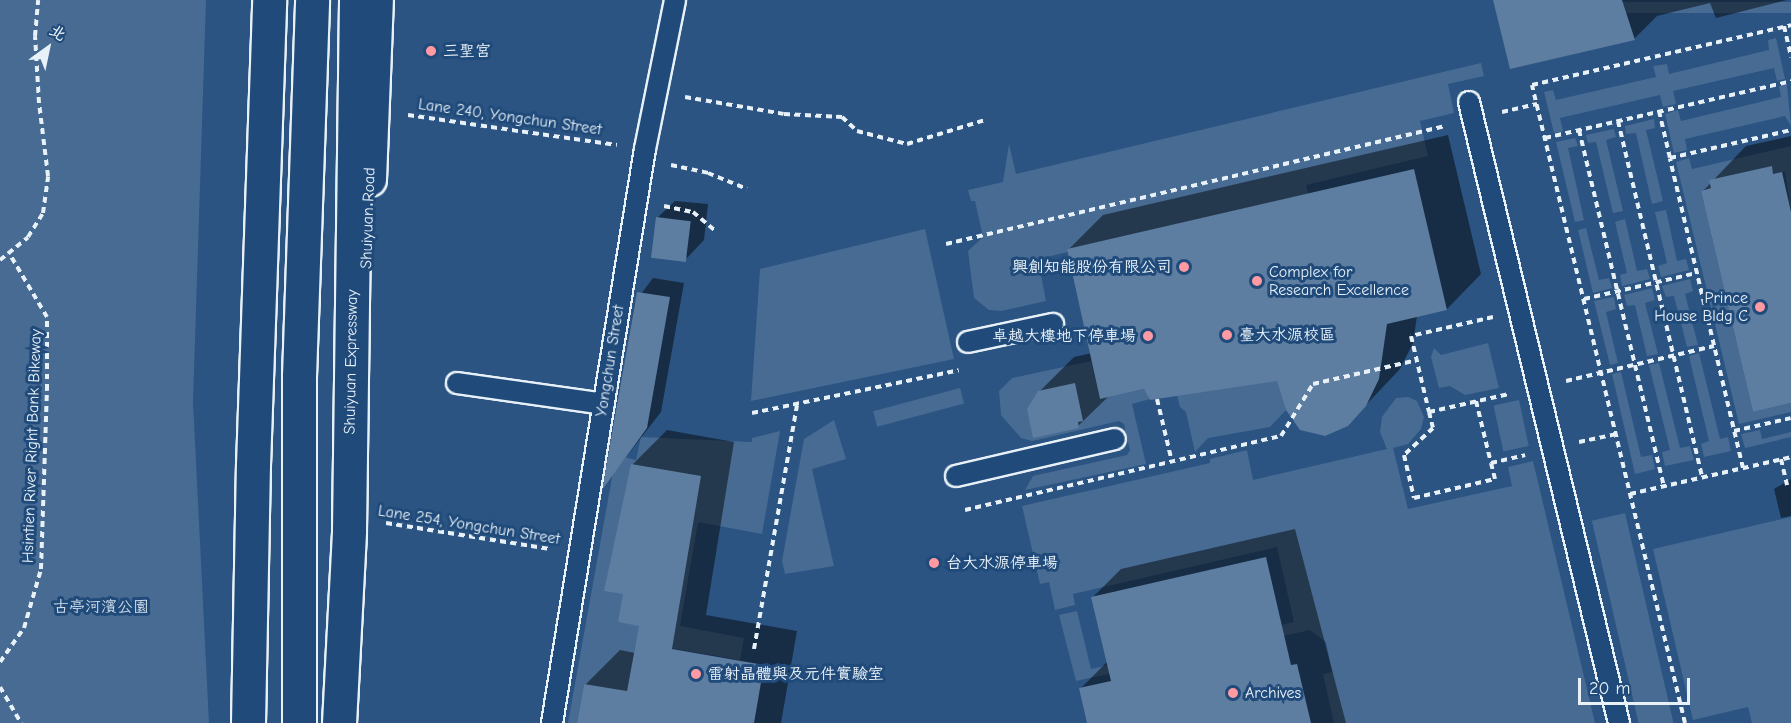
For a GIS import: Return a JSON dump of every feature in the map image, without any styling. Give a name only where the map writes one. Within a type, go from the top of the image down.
[{"type":"main road","points":[[248,723],[253,454],[269,0]]},
{"type":"main road","points":[[298,723],[299,376],[312,0]]},
{"type":"main road","name":"Shuiyuan Expressway","points":[[339,723],[350,530],[356,0]]},
{"type":"main road","name":"Shuiyuan Road","points":[[348,723],[376,0]]},
{"type":"lane","name":"Yongchun Street","points":[[552,723],[636,201],[675,0]]},
{"type":"lane","points":[[1471,111],[1619,723]]},
{"type":"lane","points":[[968,342],[1053,324]]},
{"type":"lane","points":[[457,383],[604,404]]},
{"type":"lane","points":[[956,476],[1114,439]]},
{"type":"path","points":[[0,260],[28,237],[43,213],[48,176],[39,103],[35,36],[38,0]]},
{"type":"path","points":[[1685,723],[1533,85],[1791,25]]},
{"type":"path","points":[[1784,26],[1791,57]]},
{"type":"path","points":[[1545,138],[1791,81]]},
{"type":"path","points":[[657,93],[784,114],[842,117],[857,131],[907,144],[985,120]]},
{"type":"path","points":[[946,244],[1471,111],[1537,104]]},
{"type":"path","points":[[1659,111],[1743,468]]},
{"type":"path","name":"Lane 240, Yongchun Street","points":[[371,113],[408,115],[644,154],[708,173],[747,189]]},
{"type":"path","points":[[1617,121],[1702,477]]},
{"type":"path","points":[[1579,130],[1664,486]]},
{"type":"path","points":[[1670,158],[1791,130]]},
{"type":"path","points":[[636,201],[693,212],[717,232]]},
{"type":"path","name":"Hsintien River Right Bank Bikeway","points":[[0,662],[24,628],[41,569],[48,316],[9,253]]},
{"type":"path","points":[[1584,299],[1697,273]]},
{"type":"path","points":[[965,510],[1281,436],[1313,384],[1417,360],[1411,336],[1465,323]]},
{"type":"path","points":[[752,413],[963,369]]},
{"type":"path","points":[[1157,399],[1172,462]]},
{"type":"path","points":[[754,649],[797,404]]},
{"type":"path","points":[[1430,412],[1433,428],[1404,455],[1414,498],[1495,479],[1491,463]]},
{"type":"path","points":[[1734,431],[1791,418]]},
{"type":"path","points":[[1630,494],[1791,457]]},
{"type":"path","points":[[1781,459],[1787,485]]},
{"type":"path","name":"Lane 254, Yongchun Street","points":[[357,520],[578,554]]},
{"type":"path","points":[[0,687],[21,723]]},
{"type":"green space","name":"古亭河濱公園","points":[[0,0],[206,0],[193,402],[209,723],[0,723]]},
{"type":"green space","points":[[1511,2],[1791,2],[1791,13],[1511,13]]},
{"type":"green space","points":[[1776,38],[1785,79],[1777,81],[1774,68],[1673,91],[1676,104],[1663,107],[1660,95],[1560,118],[1563,131],[1554,133],[1544,92],[1553,90],[1556,100],[1656,77],[1653,66],[1667,64],[1669,74],[1769,50],[1768,40]]},
{"type":"green space","points":[[1481,63],[1484,76],[1448,84],[1454,113],[1420,121],[1428,156],[1306,185],[1308,194],[1068,249],[1068,252],[1038,259],[1046,301],[1001,311],[989,310],[974,298],[968,251],[983,237],[975,201],[971,201],[968,190],[1003,182],[1009,144],[1016,174]]},
{"type":"green space","points":[[1787,85],[1791,126],[1785,116],[1685,139],[1687,150],[1674,153],[1665,114],[1678,110],[1681,121],[1781,97],[1779,86]]},
{"type":"green space","points":[[1654,119],[1655,128],[1646,130],[1663,201],[1652,204],[1636,133],[1626,134],[1625,126]]},
{"type":"green space","points":[[1614,129],[1616,137],[1606,140],[1623,211],[1613,213],[1596,142],[1588,143],[1586,135]]},
{"type":"green space","points":[[1575,138],[1578,146],[1568,148],[1584,220],[1575,222],[1556,142]]},
{"type":"green space","points":[[1791,146],[1791,211],[1785,172],[1773,174],[1772,166],[1701,191],[1753,412],[1791,403],[1791,412],[1739,424],[1676,162],[1689,158],[1692,169]]},
{"type":"green space","points":[[1666,210],[1677,261],[1686,259],[1689,270],[1661,277],[1658,266],[1667,263],[1655,212]]},
{"type":"green space","points":[[1625,219],[1637,271],[1647,269],[1650,279],[1622,286],[1620,275],[1627,273],[1615,222]]},
{"type":"green space","points":[[1586,228],[1599,280],[1609,278],[1612,288],[1593,293],[1578,230]]},
{"type":"green space","points":[[925,229],[954,359],[751,401],[760,269]]},
{"type":"green space","points":[[1690,279],[1693,291],[1685,294],[1698,345],[1687,347],[1674,296],[1666,297],[1662,286]]},
{"type":"green space","points":[[1652,288],[1655,300],[1645,303],[1658,354],[1647,356],[1635,305],[1627,306],[1624,295]]},
{"type":"green space","points":[[1614,297],[1616,309],[1606,312],[1618,363],[1610,365],[1594,301]]},
{"type":"green space","points":[[1488,343],[1499,388],[1465,395],[1450,386],[1439,388],[1431,357],[1434,348],[1441,355]]},
{"type":"green space","points":[[1699,353],[1720,439],[1728,437],[1731,451],[1704,457],[1701,444],[1709,441],[1689,356]]},
{"type":"green space","points":[[1091,361],[1100,399],[1144,389],[1149,392],[1150,399],[1132,404],[1146,464],[1025,490],[1033,476],[1127,455],[1130,450],[1124,424],[1119,421],[1032,441],[1021,438],[1001,415],[999,391],[1012,378]]},
{"type":"green space","points":[[1659,363],[1680,448],[1690,446],[1694,460],[1665,466],[1662,452],[1670,450],[1649,365]]},
{"type":"green space","points":[[1281,371],[1280,388],[1286,410],[1270,427],[1208,438],[1195,452],[1186,412],[1180,407],[1177,395]]},
{"type":"green space","points":[[1621,372],[1641,457],[1652,455],[1655,469],[1635,474],[1612,374]]},
{"type":"green space","points":[[960,388],[964,403],[877,427],[873,411]]},
{"type":"green space","points":[[1408,397],[1417,401],[1424,417],[1421,429],[1408,444],[1393,448],[1408,509],[1512,486],[1508,467],[1533,461],[1595,723],[1334,723],[1323,674],[1332,672],[1326,642],[1310,630],[1076,681],[1059,615],[1077,611],[1091,669],[1294,622],[1277,547],[1073,594],[1075,605],[1055,610],[1049,582],[1040,584],[1022,506],[1210,463],[1210,459],[1247,450],[1253,480],[1387,449],[1380,432],[1382,417],[1396,398]]},
{"type":"green space","points":[[1519,400],[1529,446],[1503,451],[1494,405]]},
{"type":"green space","points":[[834,420],[846,459],[812,469],[834,566],[785,574],[782,561],[804,439]]},
{"type":"green space","points":[[1760,430],[1762,439],[1791,432],[1791,437],[1745,448],[1741,434]]},
{"type":"green space","points":[[780,431],[762,534],[698,522],[680,626],[744,638],[740,660],[636,642],[627,691],[584,684],[577,723],[568,723],[616,455],[636,460],[641,437],[752,442],[752,438]]},
{"type":"green space","points":[[1625,513],[1673,723],[1639,723],[1592,521]]},
{"type":"green space","points":[[1791,517],[1791,723],[1752,723],[1748,707],[1693,720],[1653,549]]},
{"type":"building","points":[[1493,0],[1622,0],[1635,40],[1510,69]]},
{"type":"building","name":"Prince House Bldg C","points":[[1772,166],[1773,174],[1782,172],[1791,212],[1791,403],[1753,412],[1701,191],[1711,188],[1709,180]]},
{"type":"building","name":"Complex for Research Excellence","points":[[1414,169],[1447,310],[1387,324],[1379,379],[1366,406],[1348,426],[1325,436],[1300,430],[1286,410],[1277,381],[1150,400],[1144,389],[1100,399],[1067,249]]},
{"type":"building","points":[[656,217],[691,221],[686,262],[651,258]]},
{"type":"building","points":[[637,292],[670,297],[647,428],[602,490]]},
{"type":"building","points":[[1075,383],[1083,421],[1078,422],[1079,428],[1033,438],[1027,409],[1038,391]]},
{"type":"building","points":[[631,464],[701,476],[672,649],[764,665],[754,723],[577,723],[584,684],[627,691],[639,626],[618,622],[623,594],[604,591]]},
{"type":"building","points":[[1266,557],[1291,665],[1297,664],[1311,723],[1087,723],[1079,688],[1111,681],[1091,597]]},
{"type":"place","name":"三聖宮","points":[[431,51]]},
{"type":"place","name":"興創知能股份有限公司","points":[[1184,267]]},
{"type":"place","name":"Complex for Research Excellence","points":[[1257,281]]},
{"type":"place","name":"Prince House Bldg C","points":[[1760,307]]},
{"type":"place","name":"臺大水源校區","points":[[1227,335]]},
{"type":"place","name":"卓越大樓地下停車場","points":[[1148,336]]},
{"type":"place","name":"台大水源停車場","points":[[934,563]]},
{"type":"place","name":"雷射晶體與及元件實驗室","points":[[696,674]]},
{"type":"place","name":"Archives","points":[[1233,693]]}]
